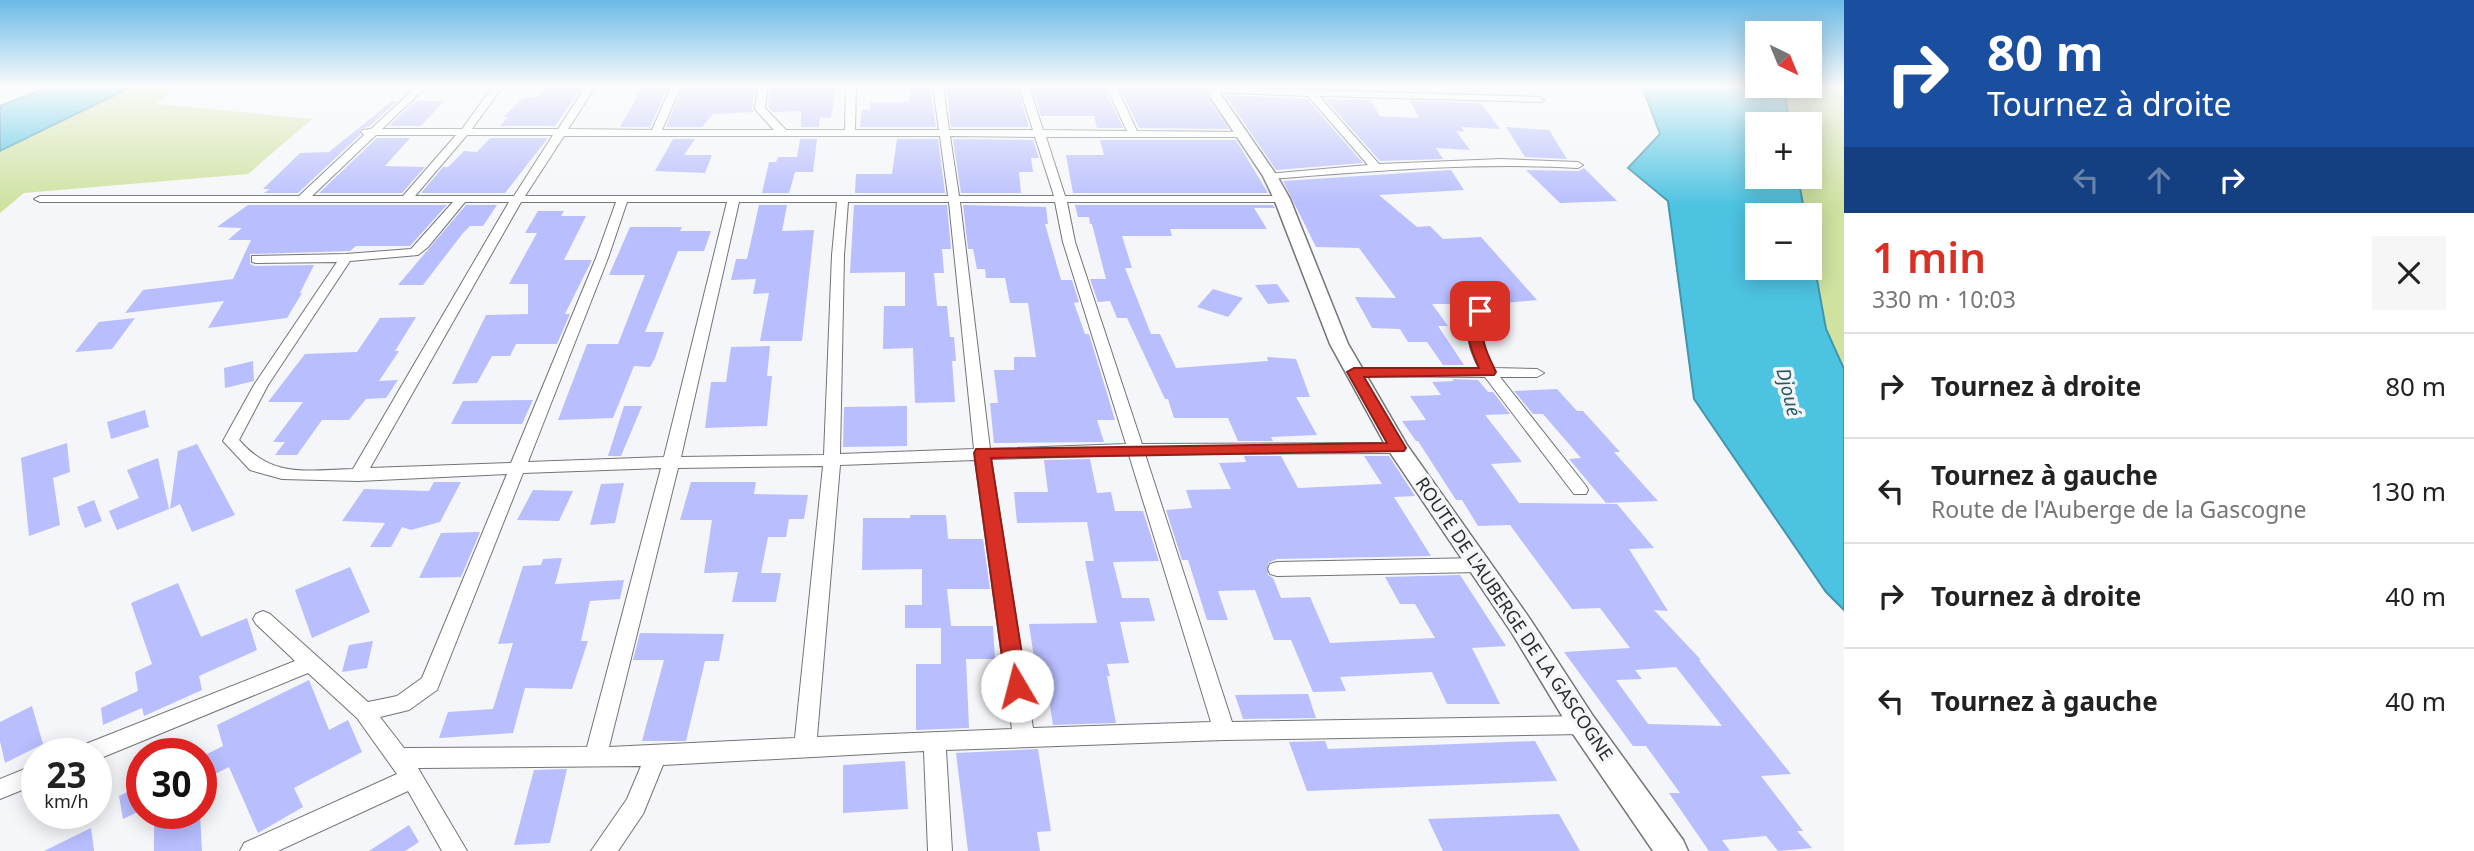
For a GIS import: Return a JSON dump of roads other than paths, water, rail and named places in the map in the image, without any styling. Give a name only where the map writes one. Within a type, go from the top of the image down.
[{"type":"street","points":[[302,199],[375,126]]},
{"type":"street","points":[[406,199],[469,126]]},
{"type":"street","points":[[358,475],[517,199],[564,126]]},
{"type":"street","points":[[656,132],[659,126]]},
{"type":"street","points":[[776,126],[783,133]]},
{"type":"street","points":[[850,126],[850,133]]},
{"type":"street","points":[[944,126],[982,453],[1024,738]]},
{"type":"street","points":[[1038,126],[1060,197],[1069,242],[1137,449],[1224,731]]},
{"type":"street","points":[[1130,126],[1133,132]]},
{"type":"street","name":"ROUTE DE L'AUBERGE DE LA GASCOGNE","points":[[1237,126],[1282,199],[1339,344],[1398,448],[1480,565],[1583,725],[1672,851]]},
{"type":"street","points":[[1340,126],[1377,168]]},
{"type":"street","points":[[368,132],[1243,134]]},
{"type":"street","points":[[1270,176],[1377,168],[1514,163],[1578,165]]},
{"type":"street","points":[[364,712],[402,704],[430,684],[602,258],[623,198]]},
{"type":"street","points":[[596,757],[671,462],[734,198]]},
{"type":"street","points":[[805,748],[832,460],[838,255],[843,198]]},
{"type":"street","points":[[40,199],[1282,199]]},
{"type":"street","points":[[256,259],[346,258],[414,251],[424,244],[462,199]]},
{"type":"street","points":[[346,258],[261,384],[231,441],[250,464],[270,473],[308,476],[358,475],[519,467],[671,462],[742,463],[1137,449],[1398,448]]},
{"type":"street","points":[[1480,311],[1475,327],[1475,344],[1489,372],[1580,490]]},
{"type":"street","points":[[1354,372],[1537,373]]},
{"type":"street","points":[[1277,569],[1480,565]]},
{"type":"street","points":[[262,619],[364,712],[413,778],[454,851]]},
{"type":"street","points":[[112,743],[311,663]]},
{"type":"street","points":[[400,758],[655,756],[874,743],[1224,731],[1583,725]]},
{"type":"street","points":[[935,743],[940,851]]},
{"type":"street","points":[[603,851],[624,829],[644,793],[655,756]]},
{"type":"street","points":[[252,851],[413,778]]},
{"type":"street","points":[[0,789],[21,780]]},
{"type":"water","points":[[0,126],[52,126],[0,151]]},
{"type":"water","name":"Djoué","points":[[1657,126],[1745,126],[1745,189],[1800,189],[1803,203],[1745,203],[1745,280],[1817,280],[1826,329],[1844,369],[1844,610],[1826,592],[1694,399],[1668,201],[1628,168],[1660,134]]}]
